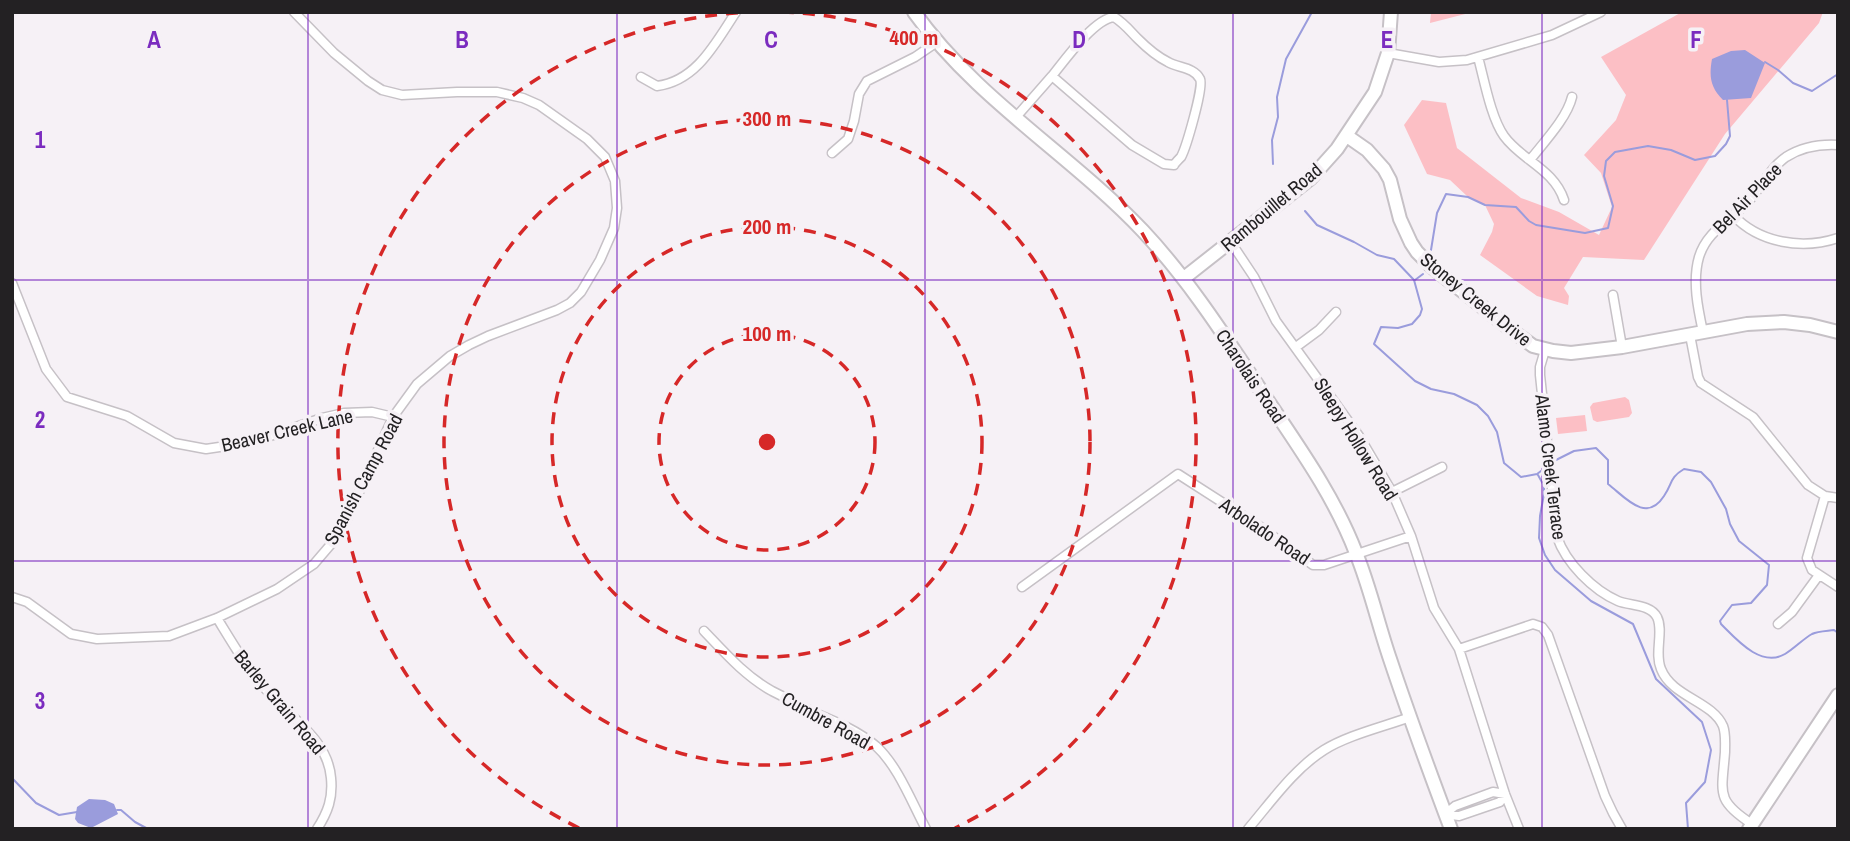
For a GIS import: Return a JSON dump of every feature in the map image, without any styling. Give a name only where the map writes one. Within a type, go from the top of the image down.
[{"type":"street","name":"Spanish Camp Road","points":[[12,597],[27,602],[71,634],[97,639],[169,636],[217,618],[277,589],[314,564],[332,543],[346,521],[393,417],[417,383],[450,356],[488,336],[570,303],[582,292],[600,260],[614,228],[617,208],[615,181],[604,157],[587,139],[539,104],[523,98],[497,92],[402,95],[382,90],[334,53],[294,12]]},
{"type":"street","points":[[641,77],[657,86],[690,74],[736,12]]},
{"type":"street","name":"Charolais Road","points":[[914,12],[937,42],[975,81],[1144,232],[1184,278],[1308,461],[1340,516],[1357,554],[1410,717],[1451,829]]},
{"type":"street","name":"Rambouillet Road","points":[[1184,278],[1311,178],[1347,136],[1375,92],[1388,53],[1391,12]]},
{"type":"street","points":[[1388,53],[1439,62],[1458,61],[1552,35],[1601,12]]},
{"type":"street","points":[[1016,117],[1091,30],[1103,20],[1114,17],[1168,63],[1192,71],[1200,77],[1202,85],[1181,157],[1174,165],[1164,164],[1145,154],[1052,76]]},
{"type":"street","points":[[832,153],[848,139],[859,94],[867,81],[915,57],[937,42]]},
{"type":"street","points":[[1478,57],[1499,129],[1511,145],[1549,175],[1564,200]]},
{"type":"street","points":[[1531,160],[1564,115],[1572,97]]},
{"type":"street","name":"Stoney Creek Drive","points":[[1347,136],[1367,150],[1384,169],[1390,180],[1406,234],[1417,252],[1432,267],[1534,346],[1571,353],[1622,347],[1747,324],[1784,322],[1838,332]]},
{"type":"street","name":"Bel Air Place","points":[[1703,332],[1696,292],[1696,271],[1699,256],[1708,238],[1747,202],[1786,157],[1816,145],[1838,145]]},
{"type":"street","points":[[1733,215],[1750,229],[1773,239],[1812,244],[1838,238]]},
{"type":"street","name":"Sleepy Hollow Road","points":[[1230,242],[1254,276],[1272,315],[1359,436],[1392,492],[1411,536],[1434,608],[1459,649],[1505,794],[1519,829]]},
{"type":"street","name":"Beaver Creek Lane","points":[[12,283],[46,369],[67,397],[127,416],[174,443],[206,449],[253,442],[344,413],[372,412],[393,417]]},
{"type":"street","points":[[1613,295],[1622,347]]},
{"type":"street","points":[[1296,347],[1319,330],[1336,312]]},
{"type":"street","points":[[1690,335],[1698,377],[1702,383],[1753,416],[1808,485],[1825,496],[1838,498]]},
{"type":"street","name":"Alamo Creek Terrace","points":[[1545,350],[1540,375],[1557,537],[1561,549],[1572,565],[1602,592],[1623,603],[1649,609],[1654,613],[1659,624],[1658,653],[1662,673],[1677,689],[1718,718],[1726,738],[1723,795],[1727,805],[1753,827]]},
{"type":"street","points":[[1392,492],[1442,467]]},
{"type":"street","name":"Arbolado Road","points":[[1022,587],[1178,474],[1259,526],[1313,565],[1324,565],[1411,536]]},
{"type":"street","points":[[1825,496],[1807,558],[1809,566],[1819,576],[1838,587]]},
{"type":"street","points":[[1778,624],[1792,612],[1819,576]]},
{"type":"street","name":"Barley Grain Road","points":[[217,618],[243,661],[327,756],[332,791],[327,814],[317,829]]},
{"type":"street","points":[[1459,649],[1533,624],[1542,627],[1549,635],[1605,796],[1622,829]]},
{"type":"street","name":"Cumbre Road","points":[[704,631],[747,674],[770,690],[843,724],[875,745],[890,762],[926,829]]},
{"type":"street","points":[[1753,827],[1838,695]]},
{"type":"street","points":[[1248,829],[1314,757],[1337,743],[1410,717]]},
{"type":"street","points":[[1445,814],[1455,806],[1493,792],[1505,794]]},
{"type":"shaded area","points":[[1431,12],[1473,12],[1430,23]]},
{"type":"shaded area","points":[[1682,12],[1823,12],[1819,23],[1725,134],[1644,260],[1583,257],[1564,288],[1569,296],[1568,305],[1537,296],[1480,255],[1494,224],[1485,205],[1468,197],[1450,180],[1427,174],[1404,125],[1422,100],[1446,103],[1457,148],[1521,198],[1559,212],[1599,235],[1612,207],[1601,173],[1584,155],[1616,120],[1626,95],[1601,57]]},
{"type":"shaded area","points":[[1625,397],[1629,400],[1632,413],[1629,417],[1597,422],[1593,420],[1590,407],[1593,403]]},
{"type":"shaded area","points":[[1585,415],[1587,431],[1558,434],[1556,418]]},
{"type":"water","points":[[1745,50],[1765,63],[1751,98],[1723,100],[1712,81],[1712,59],[1731,51]]},
{"type":"water","points":[[89,799],[105,800],[114,804],[118,814],[91,828],[78,823],[75,819],[77,807]]},
{"type":"waterway","points":[[1273,164],[1272,140],[1278,117],[1277,97],[1286,59],[1312,12]]},
{"type":"waterway","points":[[1765,62],[1793,83],[1812,91],[1838,74]]},
{"type":"waterway","points":[[1431,250],[1437,213],[1446,194],[1468,197],[1485,205],[1516,207],[1536,225],[1585,233],[1608,228],[1613,206],[1604,176],[1606,161],[1615,152],[1648,146],[1671,150],[1695,160],[1715,156],[1730,136],[1727,100]]},
{"type":"waterway","points":[[1305,211],[1317,225],[1377,255],[1394,259],[1414,280],[1422,309],[1420,315],[1412,324],[1398,328],[1381,327],[1374,344],[1415,381],[1477,405],[1488,416],[1497,432],[1504,463],[1521,477],[1537,474],[1545,468]]},
{"type":"waterway","points":[[1415,280],[1423,274]]},
{"type":"waterway","points":[[1552,462],[1574,451],[1596,448],[1608,460],[1608,484],[1628,501],[1643,508],[1657,504],[1679,472],[1684,469],[1701,472],[1711,482],[1726,509],[1739,541],[1769,565],[1767,585],[1751,603],[1732,605],[1720,621],[1721,624],[1750,650],[1767,657],[1785,654],[1814,633],[1834,630],[1838,633]]},
{"type":"waterway","points":[[1538,475],[1544,486],[1539,538],[1545,555],[1555,570],[1591,601],[1633,624],[1656,679],[1702,722],[1711,750],[1705,782],[1686,803],[1688,829]]},
{"type":"waterway","points":[[12,778],[36,803],[59,815],[77,812]]},
{"type":"waterway","points":[[117,810],[148,829]]}]
